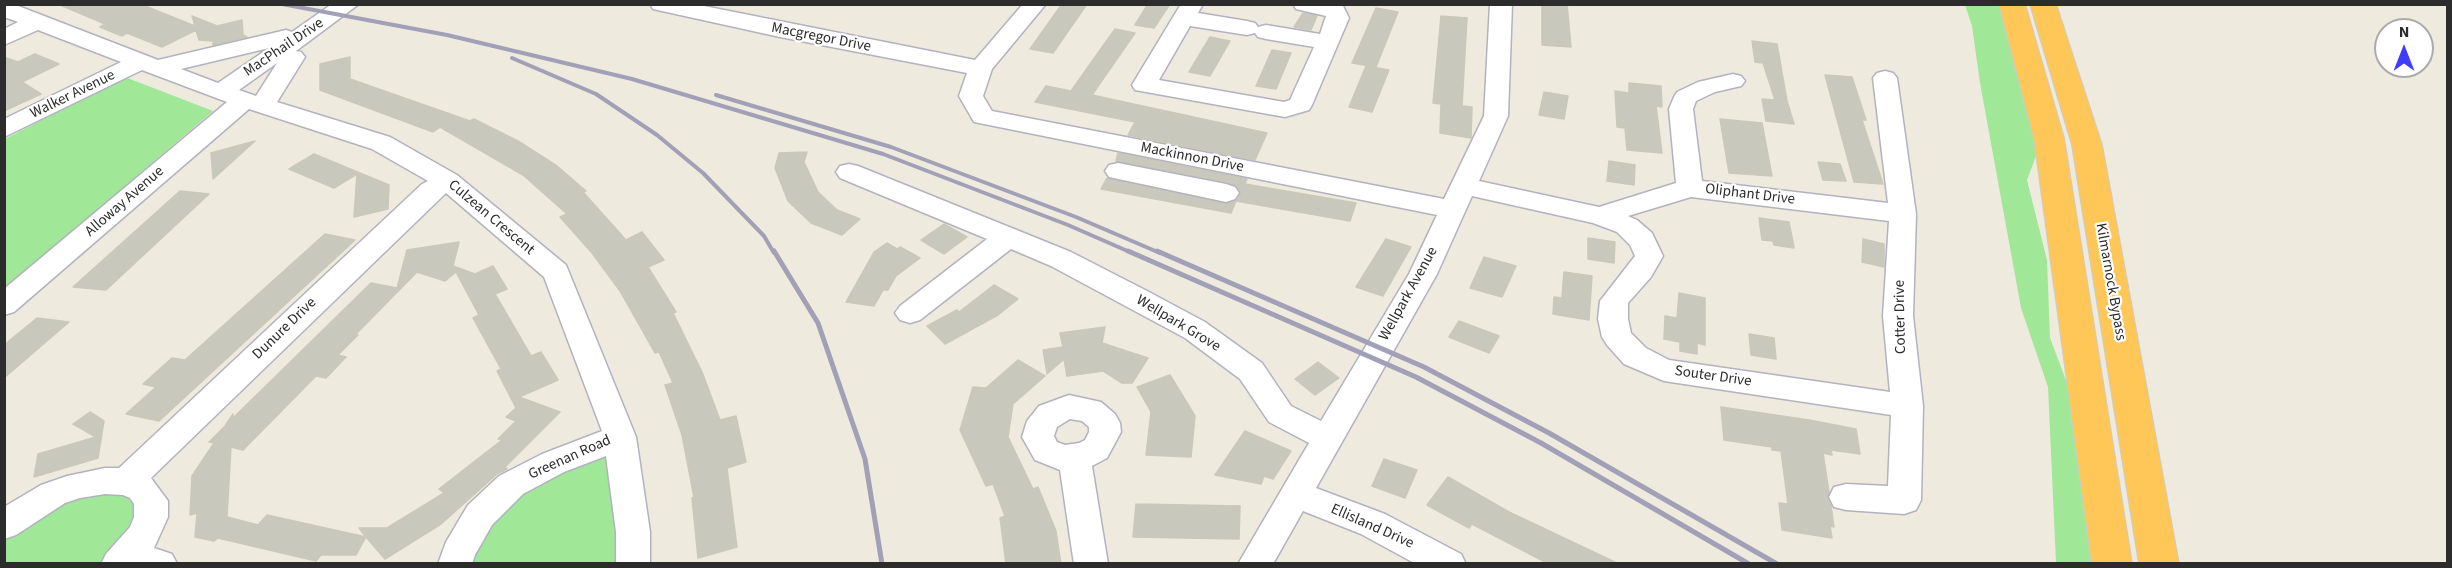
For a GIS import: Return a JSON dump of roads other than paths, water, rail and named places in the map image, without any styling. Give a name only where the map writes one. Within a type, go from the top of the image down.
[{"type":"highway","points":[[2012,4],[2049,138],[2112,564]]},
{"type":"highway","name":"Kilmarnock Bypass","points":[[2043,4],[2087,145],[2159,564]]},
{"type":"street","name":"MacPhail Drive","points":[[220,92],[348,4]]},
{"type":"street","name":"Macgregor Drive","points":[[661,4],[981,68]]},
{"type":"street","points":[[733,20],[751,4]]},
{"type":"street","points":[[981,68],[1035,4]]},
{"type":"street","points":[[1304,4],[1335,11],[1338,18],[1300,105],[1285,110],[1144,86],[1188,11],[1256,30],[1327,42]]},
{"type":"street","name":"Wellpark Avenue","points":[[1255,564],[1423,274],[1496,116],[1501,4]]},
{"type":"street","name":"Culzean Crescent","points":[[4,9],[220,92],[255,101],[381,143],[448,181],[556,272],[620,437],[633,532],[633,564]]},
{"type":"street","points":[[4,38],[38,22]]},
{"type":"street","name":"Walker Avenue","points":[[4,129],[149,64],[290,47]]},
{"type":"street","name":"Alloway Avenue","points":[[4,305],[255,101],[290,47]]},
{"type":"street","name":"Mackinnon Drive","points":[[981,68],[971,96],[983,117],[1183,156],[1600,216]]},
{"type":"street","name":"Cotter Drive","points":[[1846,497],[1904,500],[1907,406],[1898,316],[1903,214],[1885,78]]},
{"type":"street","points":[[1690,188],[1681,109],[1686,98],[1707,87],[1733,81]]},
{"type":"street","points":[[1171,182],[1183,156]]},
{"type":"street","points":[[1118,171],[1226,193]]},
{"type":"street","name":"Wellpark Grove","points":[[849,172],[1061,259],[1194,330],[1251,371],[1280,414],[1300,426],[1327,437]]},
{"type":"street","name":"Dunure Drive","points":[[126,482],[431,190],[448,181]]},
{"type":"street","name":"Oliphant Drive","points":[[1600,216],[1690,188],[1903,214]]},
{"type":"street","name":"Souter Drive","points":[[1600,216],[1627,226],[1642,240],[1649,256],[1641,270],[1614,301],[1613,319],[1617,337],[1635,356],[1664,370],[1907,406]]},
{"type":"street","points":[[910,313],[1008,237]]},
{"type":"street","name":"Greenan Road","points":[[455,564],[458,552],[480,515],[511,485],[553,463],[620,437]]},
{"type":"street","points":[[1075,458],[1091,564]]},
{"type":"street","points":[[4,525],[27,509],[62,491],[105,480],[126,482],[142,489],[151,501],[151,517],[143,536],[123,559]]},
{"type":"street","name":"Ellisland Drive","points":[[1295,494],[1373,524],[1449,564]]},
{"type":"street","points":[[123,559],[160,564]]},
{"type":"railway","points":[[282,4],[447,35],[632,79],[883,154],[1068,225],[1132,253]]},
{"type":"railway","points":[[512,58],[596,94],[657,135],[703,173],[764,236],[774,253]]},
{"type":"railway","points":[[716,95],[891,147],[1076,217],[1160,253]]},
{"type":"railway","points":[[774,251],[818,323],[865,459],[882,564]]},
{"type":"railway","points":[[1128,251],[1416,377],[1541,443],[1749,564]]},
{"type":"railway","points":[[1157,251],[1424,367],[1549,433],[1777,564]]}]
